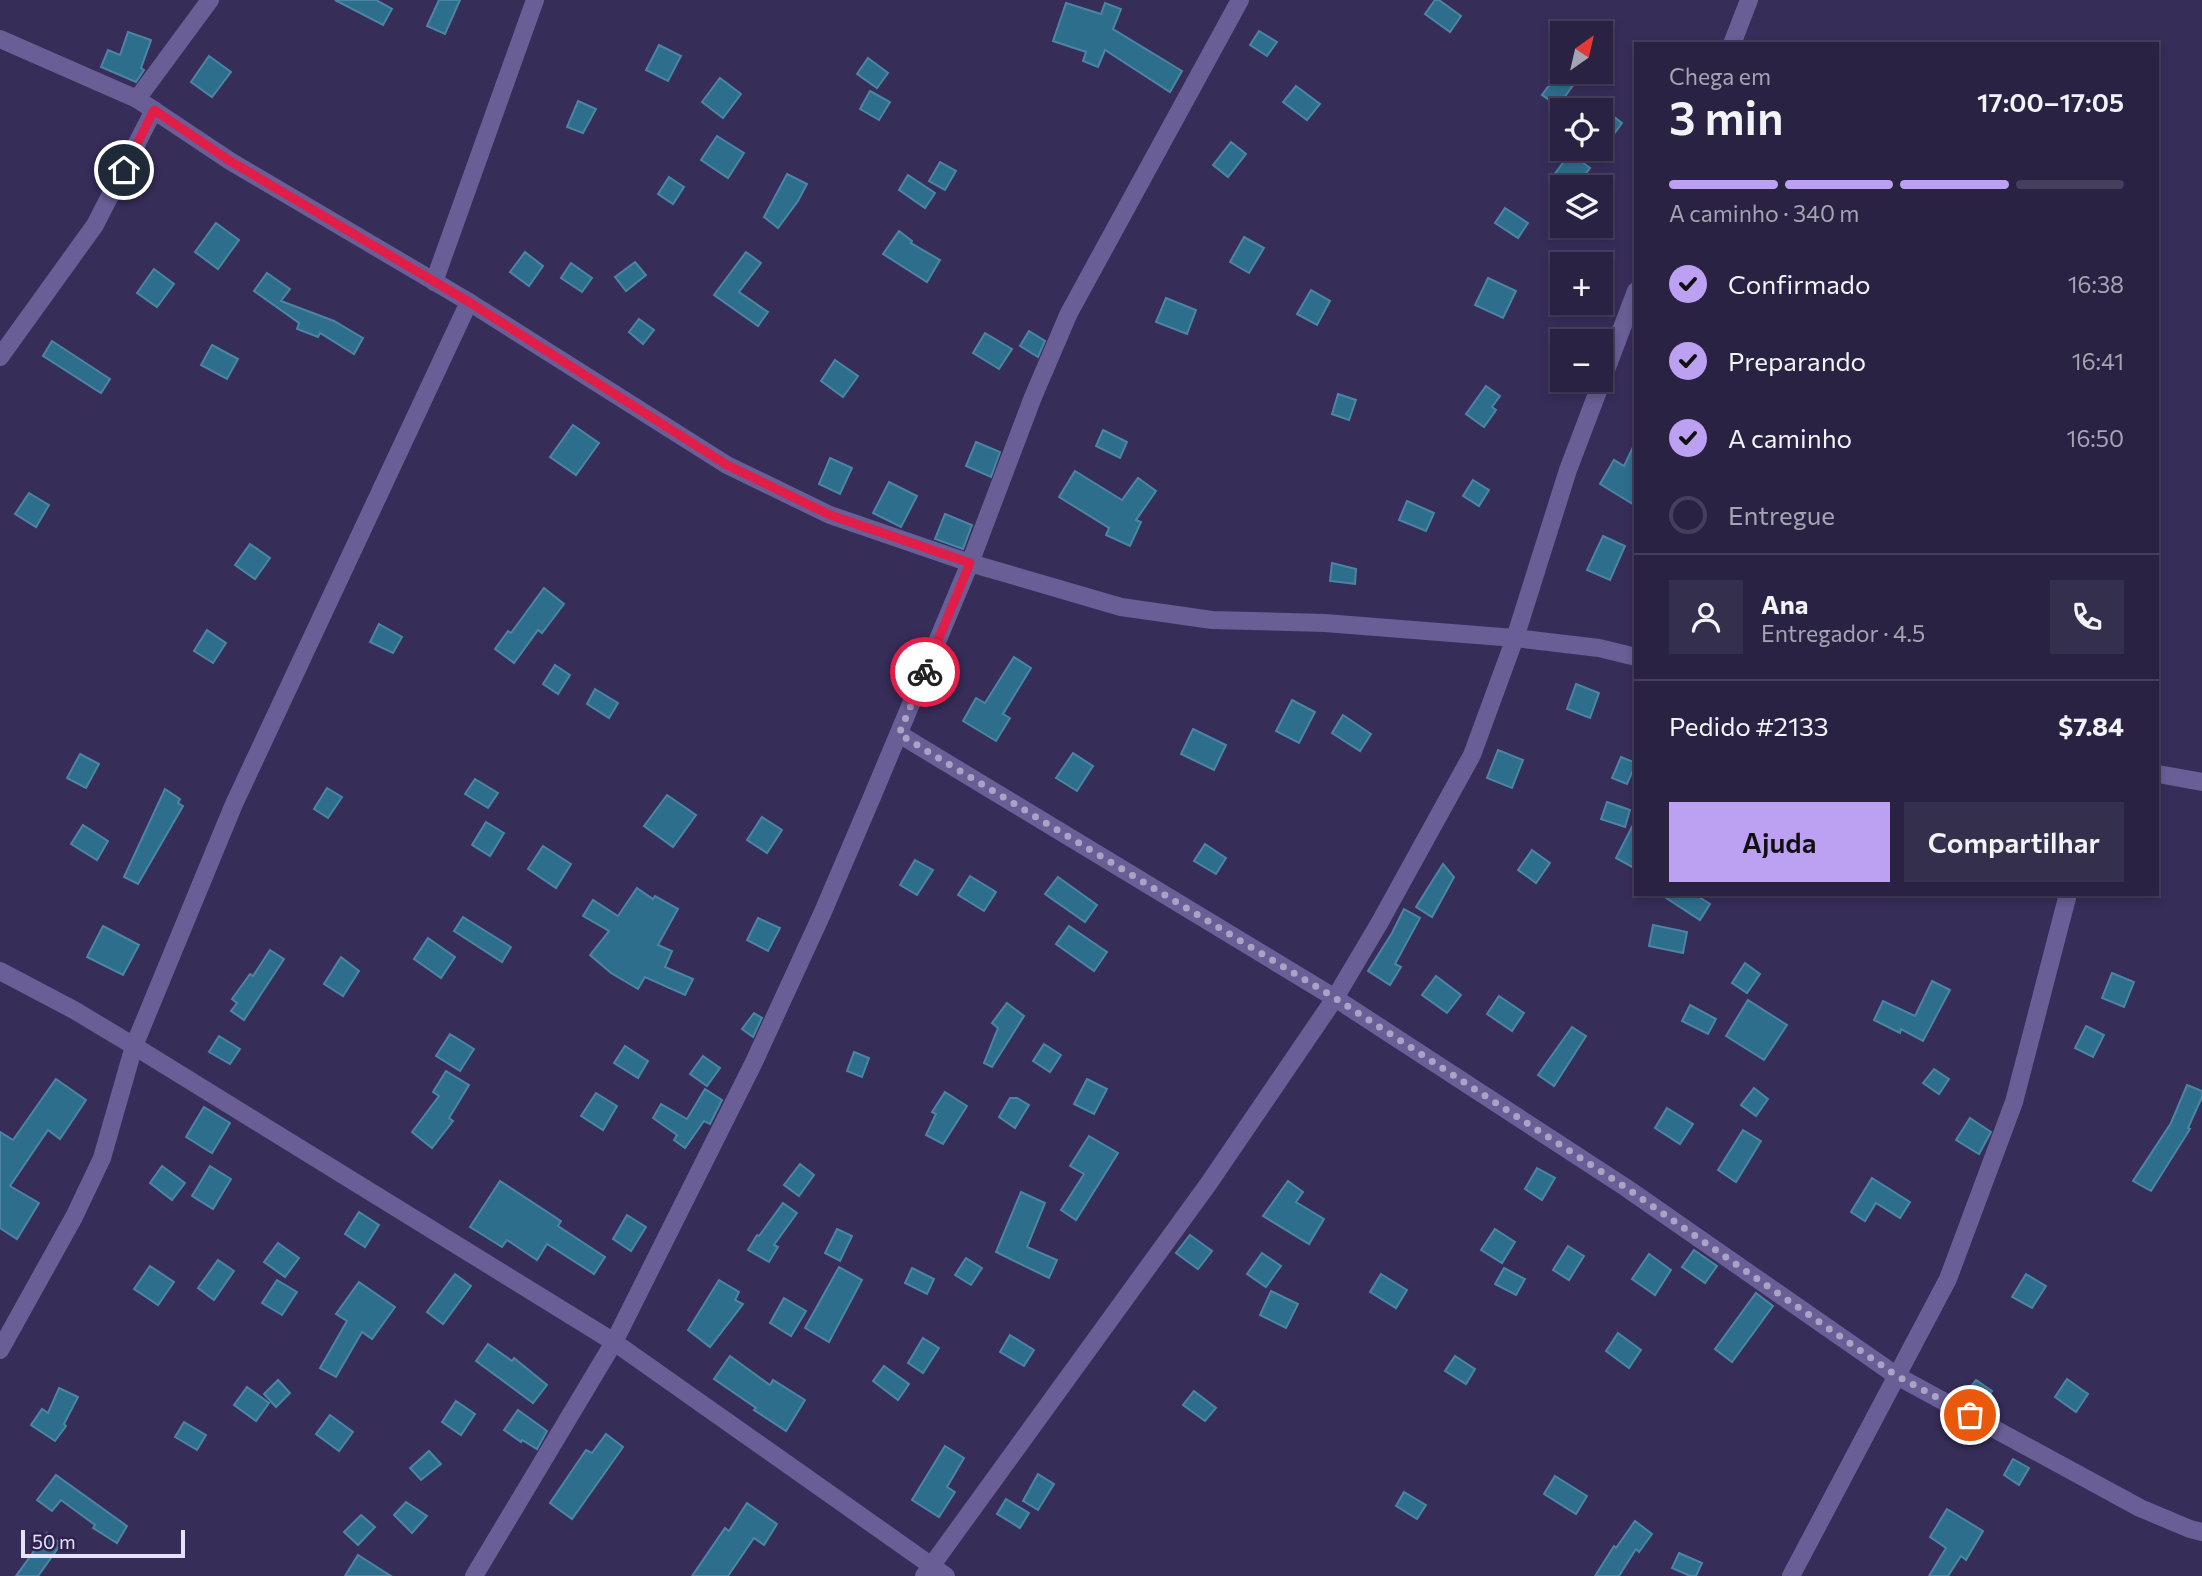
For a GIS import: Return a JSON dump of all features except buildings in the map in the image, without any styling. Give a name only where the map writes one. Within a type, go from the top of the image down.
[{"type":"street","points":[[137,99],[210,0]]},
{"type":"street","points":[[434,282],[535,0]]},
{"type":"street","points":[[474,1576],[614,1342],[760,1050],[899,734],[970,563],[1032,397],[1069,313],[1240,0]]},
{"type":"street","points":[[1733,42],[1749,0]]},
{"type":"street","points":[[0,39],[137,99],[230,161],[469,302],[727,465],[830,515],[970,563],[1121,607],[1212,620],[1325,624],[1515,638],[1599,648],[1634,657]]},
{"type":"street","points":[[0,357],[95,225],[154,110]]},
{"type":"street","points":[[0,971],[74,1010],[134,1046],[614,1342],[934,1572],[1335,998],[1472,755],[1515,638],[1568,470],[1634,296]]},
{"type":"street","points":[[0,1350],[75,1217],[102,1158],[134,1046],[234,804],[469,302]]},
{"type":"street","points":[[899,734],[1335,998],[1625,1187],[1897,1376],[2140,1508],[2202,1532]]},
{"type":"street","points":[[2159,774],[2202,782]]},
{"type":"street","points":[[1791,1576],[1948,1279],[2014,1102],[2067,896]]},
{"type":"way so far","points":[[925,672],[899,734],[1335,998],[1625,1187],[1897,1376],[1970,1415]]},
{"type":"route","points":[[124,170],[154,110],[230,161],[469,302],[727,465],[830,515],[970,563],[925,672]]}]
